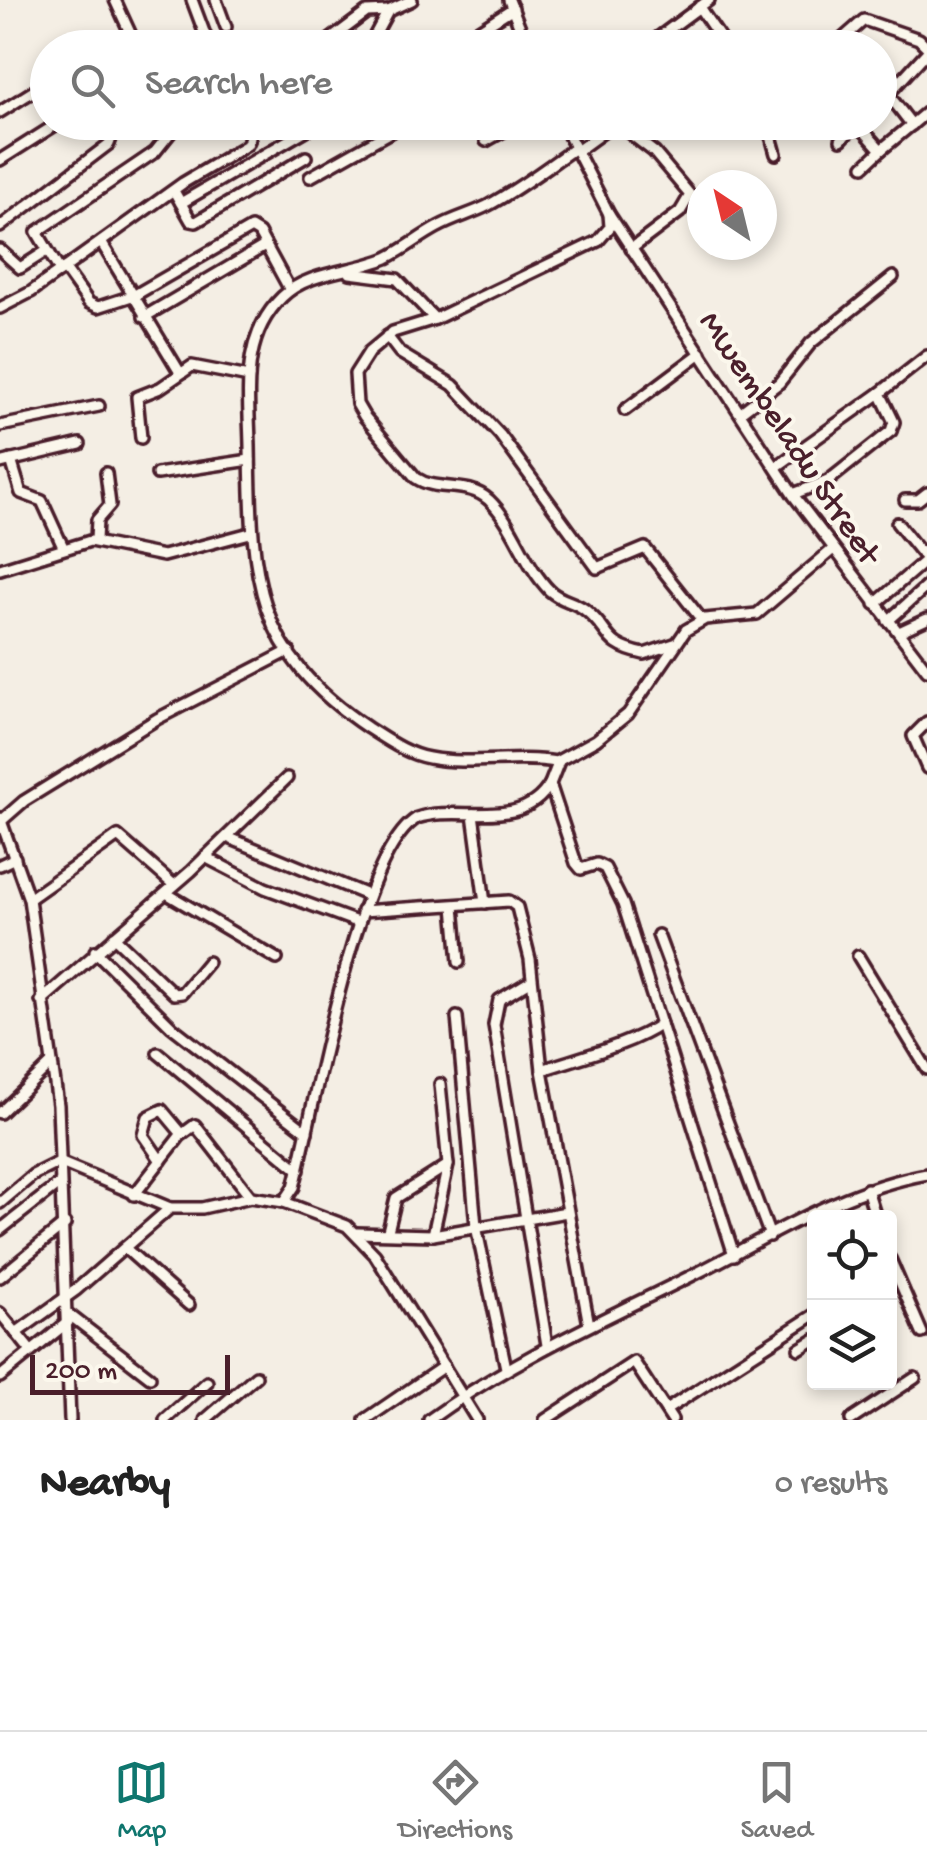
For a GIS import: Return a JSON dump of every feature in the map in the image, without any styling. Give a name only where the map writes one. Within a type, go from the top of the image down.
[{"type":"street","points":[[115,0],[129,30]]},
{"type":"street","points":[[192,0],[203,30]]},
{"type":"street","points":[[216,0],[226,27]]},
{"type":"street","points":[[343,30],[367,12],[412,0]]},
{"type":"street","points":[[667,30],[710,0]]},
{"type":"street","points":[[474,30],[511,2],[521,30]]},
{"type":"street","points":[[378,30],[393,5]]},
{"type":"street","points":[[699,7],[714,30]]},
{"type":"street","points":[[852,30],[864,20],[893,30]]},
{"type":"street","points":[[897,31],[920,39],[927,49],[897,84]]},
{"type":"street","points":[[0,112],[30,93]]},
{"type":"street","points":[[897,104],[912,126]]},
{"type":"street","points":[[897,138],[927,112]]},
{"type":"street","points":[[0,160],[32,140]]},
{"type":"street","points":[[0,227],[109,140]]},
{"type":"street","points":[[165,140],[155,152],[37,232],[45,252],[94,307],[135,295],[245,230],[255,229],[290,290]]},
{"type":"street","points":[[0,308],[62,270],[249,140]]},
{"type":"street","points":[[181,203],[290,140]]},
{"type":"street","points":[[310,177],[376,140]]},
{"type":"street","name":"Mwembeladu Street","points":[[571,140],[631,249],[794,494],[832,550],[927,670]]},
{"type":"street","points":[[559,761],[536,757],[453,760],[414,754],[340,710],[290,651],[265,611],[250,534],[246,404],[260,328],[290,290],[397,253],[446,222],[490,205],[590,140]]},
{"type":"street","points":[[631,249],[680,212],[690,195],[654,152],[639,140]]},
{"type":"street","points":[[770,140],[776,154]]},
{"type":"street","points":[[872,140],[881,150]]},
{"type":"street","points":[[864,166],[894,140]]},
{"type":"street","points":[[174,191],[196,222],[306,157]]},
{"type":"street","points":[[609,214],[610,226],[598,241],[435,318],[387,336],[360,364],[356,374],[358,404],[416,478],[427,484],[468,488],[490,501],[544,584],[560,600],[586,611],[616,645],[644,654],[674,644]]},
{"type":"street","points":[[101,242],[179,371]]},
{"type":"street","points":[[144,317],[263,247]]},
{"type":"street","points":[[0,250],[20,268],[45,252]]},
{"type":"street","points":[[345,272],[397,279],[435,318]]},
{"type":"street","points":[[741,412],[779,384],[811,342],[893,277]]},
{"type":"street","points":[[387,336],[400,353],[452,385],[490,423],[547,494],[598,568],[645,548],[702,620]]},
{"type":"street","points":[[625,410],[701,353]]},
{"type":"street","points":[[776,467],[926,358]]},
{"type":"street","points":[[141,438],[138,397],[160,388],[179,371],[200,366],[249,376]]},
{"type":"street","points":[[794,494],[828,482],[892,428],[880,394]]},
{"type":"street","points":[[0,426],[99,406]]},
{"type":"street","points":[[63,547],[42,501],[21,493],[5,462],[80,444]]},
{"type":"street","points":[[156,474],[250,460]]},
{"type":"street","points":[[96,540],[97,520],[110,505],[106,474]]},
{"type":"street","points":[[905,500],[918,500],[927,493]]},
{"type":"street","points":[[874,604],[926,559],[898,523]]},
{"type":"street","points":[[0,568],[96,540],[163,556],[250,534]]},
{"type":"street","points":[[284,1202],[299,1170],[358,922],[393,843],[412,821],[425,815],[523,808],[550,784],[559,761],[608,732],[628,714],[674,644],[702,620],[756,614],[832,550]]},
{"type":"street","points":[[888,621],[927,586]]},
{"type":"street","points":[[899,632],[926,621]]},
{"type":"street","points":[[70,1420],[65,1224],[52,1063],[29,900],[0,820],[24,801],[156,720],[290,651]]},
{"type":"street","points":[[927,722],[913,736],[927,768]]},
{"type":"street","points":[[41,1001],[170,889],[287,778]]},
{"type":"street","points":[[550,784],[577,866],[601,865],[615,885],[734,1254]]},
{"type":"street","points":[[474,814],[485,904]]},
{"type":"street","points":[[29,900],[118,836],[170,889],[278,959]]},
{"type":"street","points":[[227,837],[367,896]]},
{"type":"street","points":[[205,857],[265,888],[358,922]]},
{"type":"street","points":[[0,865],[15,858]]},
{"type":"street","points":[[362,911],[508,901],[516,907],[530,959],[529,982],[542,1070],[589,1325]]},
{"type":"street","points":[[454,906],[459,962]]},
{"type":"street","points":[[658,935],[770,1236]]},
{"type":"street","points":[[114,937],[174,994],[182,993],[208,962]]},
{"type":"street","points":[[95,951],[172,1027],[307,1132]]},
{"type":"street","points":[[858,956],[927,1068]]},
{"type":"street","points":[[529,982],[499,1000],[494,1016],[522,1218],[547,1345]]},
{"type":"street","points":[[457,1017],[476,1226],[506,1368]]},
{"type":"street","points":[[542,1070],[621,1040],[643,1037],[661,1024]]},
{"type":"street","points":[[158,1054],[299,1170]]},
{"type":"street","points":[[0,1113],[52,1063]]},
{"type":"street","points":[[433,1235],[448,1164],[440,1084]]},
{"type":"street","points":[[160,1162],[143,1135],[148,1117],[162,1110],[182,1134]]},
{"type":"street","points":[[134,1195],[182,1134],[198,1126],[251,1197]]},
{"type":"street","points":[[59,1162],[170,1208],[202,1208],[251,1197],[284,1202],[357,1233],[433,1235],[567,1212]]},
{"type":"street","points":[[0,1203],[33,1175],[59,1162]]},
{"type":"street","points":[[388,1231],[396,1198],[448,1164]]},
{"type":"street","points":[[429,1420],[547,1345],[867,1188],[927,1174]]},
{"type":"street","points":[[0,1230],[60,1183]]},
{"type":"street","points":[[867,1188],[874,1210]]},
{"type":"street","points":[[16,1333],[170,1208]]},
{"type":"street","points":[[0,1277],[65,1224]]},
{"type":"street","points":[[357,1233],[477,1420]]},
{"type":"street","points":[[125,1248],[189,1305]]},
{"type":"street","points":[[897,1294],[922,1333]]},
{"type":"street","points":[[0,1313],[30,1350]]},
{"type":"street","points":[[0,1376],[68,1317]]},
{"type":"street","points":[[68,1317],[150,1376]]},
{"type":"street","points":[[545,1420],[634,1362],[669,1415],[807,1320]]},
{"type":"street","points":[[800,1350],[807,1345]]},
{"type":"street","points":[[365,1420],[444,1366]]},
{"type":"street","points":[[205,1420],[256,1376]]},
{"type":"street","points":[[851,1420],[915,1378]]},
{"type":"street","points":[[165,1420],[207,1382]]}]
